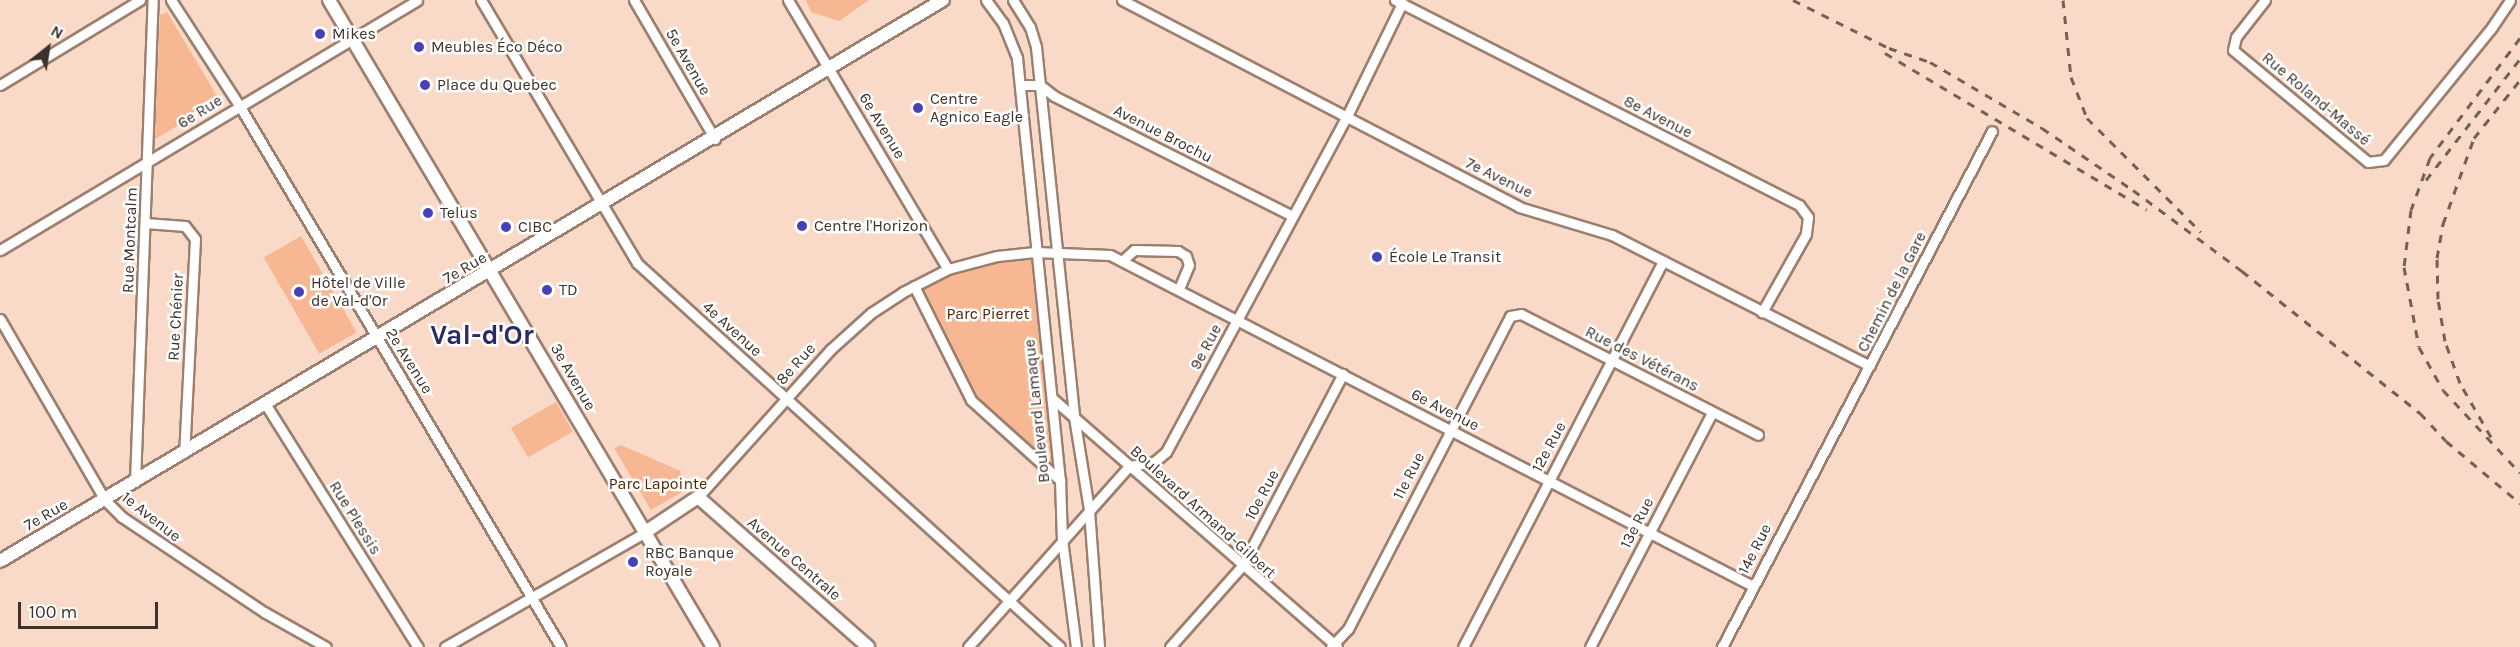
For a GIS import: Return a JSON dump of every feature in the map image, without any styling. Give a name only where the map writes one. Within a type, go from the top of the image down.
[{"type":"main road","name":"3e Avenue","points":[[329,0],[713,647]]},
{"type":"main road","name":"7e Rue","points":[[0,561],[376,338],[492,272],[944,0]]},
{"type":"main road","name":"8e Rue","points":[[644,533],[698,497]]},
{"type":"main road","name":"Avenue Centrale","points":[[698,497],[868,647]]},
{"type":"street","points":[[0,85],[140,0]]},
{"type":"street","name":"Rue Montcalm","points":[[135,482],[153,0]]},
{"type":"street","name":"2e Avenue","points":[[171,0],[238,105],[561,647]]},
{"type":"street","name":"6e Rue","points":[[0,250],[147,163],[238,105],[417,0]]},
{"type":"street","name":"4e Avenue","points":[[481,0],[603,206],[645,270],[1060,647]]},
{"type":"street","name":"5e Avenue","points":[[634,0],[715,139]]},
{"type":"street","name":"6e Avenue","points":[[788,0],[948,269]]},
{"type":"street","name":"Boulevard Lamaque","points":[[986,0],[1012,42],[1020,85],[1035,252],[1060,480],[1062,539],[1076,647]]},
{"type":"street","points":[[1013,0],[1030,27],[1036,47],[1059,252],[1074,417],[1089,510],[1099,647]]},
{"type":"street","name":"7e Avenue","points":[[1122,0],[1519,207],[1612,235],[1870,366]]},
{"type":"street","name":"Rue Roland-Massé","points":[[2265,0],[2236,37],[2233,50],[2368,162],[2384,160],[2492,27],[2510,0]]},
{"type":"street","name":"9e Rue","points":[[1129,466],[1154,462],[1166,452],[1347,116],[1399,2]]},
{"type":"street","name":"8e Avenue","points":[[1399,2],[1799,205],[1808,218],[1806,234],[1762,312]]},
{"type":"street","name":"Avenue Brochu","points":[[1020,85],[1040,86],[1054,96],[1293,216]]},
{"type":"street","name":"Chemin de la Gare","points":[[1815,465],[1870,366],[1992,131]]},
{"type":"street","name":"Rue Chénier","points":[[145,223],[185,226],[195,239],[184,453]]},
{"type":"street","points":[[1123,260],[1134,249],[1178,251],[1189,265],[1179,288]]},
{"type":"street","name":"8e Rue","points":[[698,497],[849,331],[914,286],[948,269],[998,256],[1059,252],[1110,255],[1123,260]]},
{"type":"street","name":"6e Avenue","points":[[1123,260],[1753,586]]},
{"type":"street","name":"12e Rue","points":[[1463,647],[1663,261]]},
{"type":"street","points":[[914,286],[971,400],[1060,480]]},
{"type":"street","name":"Rue des Vétérans","points":[[1510,316],[1521,314],[1758,435]]},
{"type":"street","name":"11e Rue","points":[[1334,646],[1348,629],[1510,316]]},
{"type":"street","name":"1e Avenue","points":[[0,319],[105,500],[131,525],[186,562],[326,647]]},
{"type":"street","name":"10e Rue","points":[[1170,647],[1242,566],[1343,374]]},
{"type":"street","name":"Boulevard Armand-Gilbert","points":[[1052,398],[1334,646]]},
{"type":"street","name":"Rue Plessis","points":[[266,405],[418,647]]},
{"type":"street","name":"13e Rue","points":[[1590,647],[1648,531],[1712,413]]},
{"type":"street","name":"14e Rue","points":[[1722,647],[1815,465]]},
{"type":"street","points":[[968,647],[1129,466]]},
{"type":"street","name":"8e Rue","points":[[446,647],[644,533]]},
{"type":"green space","points":[[806,0],[869,0],[839,21],[811,12]]},
{"type":"green space","points":[[167,12],[220,101],[155,139],[160,15]]},
{"type":"green space","points":[[301,236],[356,332],[319,354],[264,258]]},
{"type":"green space","name":"Parc Pierret","points":[[1035,252],[1060,480],[971,400],[914,286],[948,269]]},
{"type":"green space","points":[[556,402],[573,431],[528,457],[511,428]]},
{"type":"green space","name":"Parc Lapointe","points":[[621,445],[680,471],[684,491],[651,510],[614,448]]},
{"type":"railway","points":[[1793,0],[1889,48],[1930,62],[2042,128],[2133,190],[2242,271],[2420,413],[2446,441],[2520,503]]},
{"type":"railway","points":[[2063,0],[2071,77],[2087,118],[2201,232]]},
{"type":"railway","points":[[2520,38],[2430,158],[2411,210],[2404,267],[2419,347],[2443,390],[2520,473]]},
{"type":"railway","points":[[1885,53],[2147,210]]},
{"type":"railway","points":[[2426,180],[2520,59]]},
{"type":"railway","points":[[2491,437],[2460,383],[2445,341],[2438,299],[2437,258],[2443,224],[2474,138],[2520,80]]},
{"type":"place","name":"Mikes","points":[[320,34]]},
{"type":"place","name":"Meubles Éco Déco","points":[[419,47]]},
{"type":"place","name":"Place du Quebec","points":[[425,85]]},
{"type":"place","name":"Centre Agnico Eagle","points":[[918,108]]},
{"type":"place","name":"Telus","points":[[428,213]]},
{"type":"place","name":"Centre l'Horizon","points":[[802,226]]},
{"type":"place","name":"CIBC","points":[[506,227]]},
{"type":"place","name":"École Le Transit","points":[[1377,257]]},
{"type":"place","name":"TD","points":[[547,290]]},
{"type":"place","name":"Hôtel de Ville de Val-d'Or","points":[[299,292]]},
{"type":"place","name":"RBC Banque Royale","points":[[633,562]]},
{"type":"district","name":"Val-d'Or","points":[[482,335]]}]
